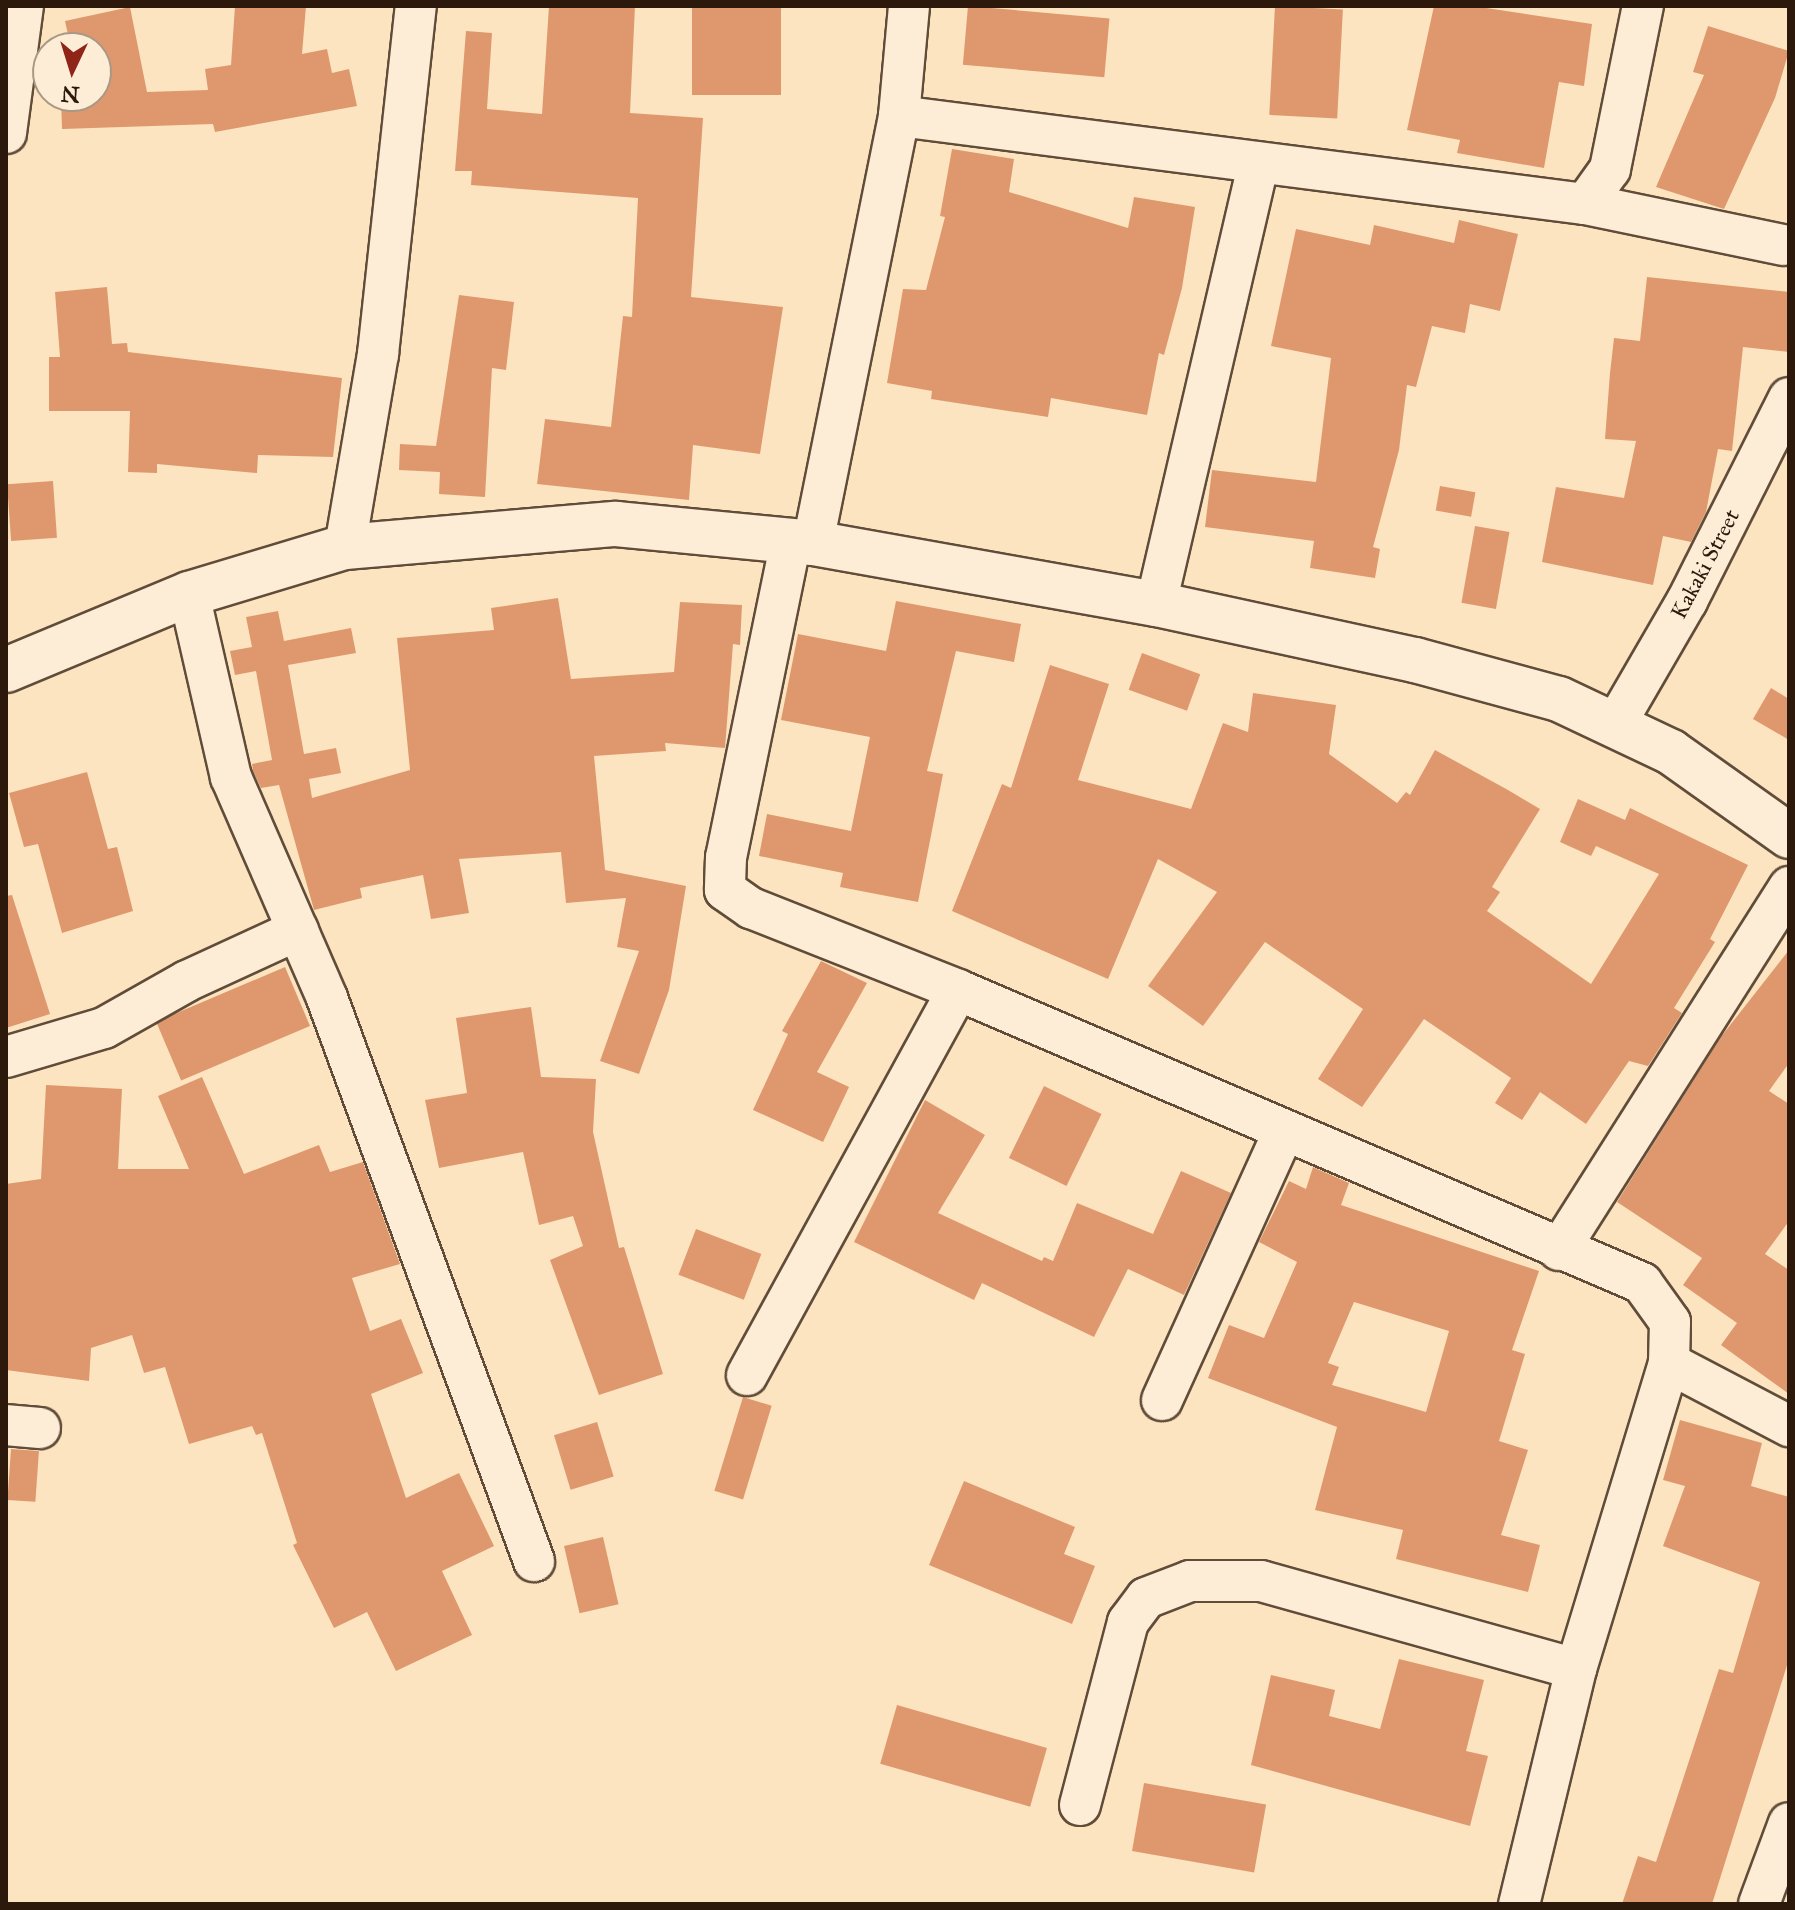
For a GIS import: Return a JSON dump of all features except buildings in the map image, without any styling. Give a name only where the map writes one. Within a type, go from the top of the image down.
[{"type":"street","points":[[6,133],[23,6]]},
{"type":"street","points":[[345,547],[378,354],[416,6]]},
{"type":"street","points":[[909,6],[899,116],[726,857],[725,890],[751,908],[958,990],[1642,1283],[1670,1322],[1669,1363],[1576,1669],[1519,1904]]},
{"type":"street","points":[[1585,204],[1610,169],[1643,6]]},
{"type":"street","points":[[899,116],[1585,204],[1783,245]]},
{"type":"street","points":[[1156,604],[1259,163]]},
{"type":"street","name":"Kakaki Street","points":[[1615,725],[1687,601],[1789,398]]},
{"type":"street","points":[[6,670],[189,594],[345,547],[616,524],[802,542],[1156,604],[1415,660],[1559,699],[1615,725],[1671,752],[1789,836]]},
{"type":"street","points":[[189,594],[231,777],[333,1013],[534,1561]]},
{"type":"street","points":[[1559,1250],[1789,887]]},
{"type":"street","points":[[6,1057],[104,1028],[187,981],[298,930]]},
{"type":"street","points":[[747,1375],[958,990]]},
{"type":"street","points":[[1162,1400],[1284,1131]]},
{"type":"street","points":[[1669,1363],[1789,1426]]},
{"type":"street","points":[[1080,1805],[1128,1622],[1146,1598],[1190,1581],[1261,1581],[1576,1669]]},
{"type":"street","points":[[1759,1904],[1789,1823]]}]
